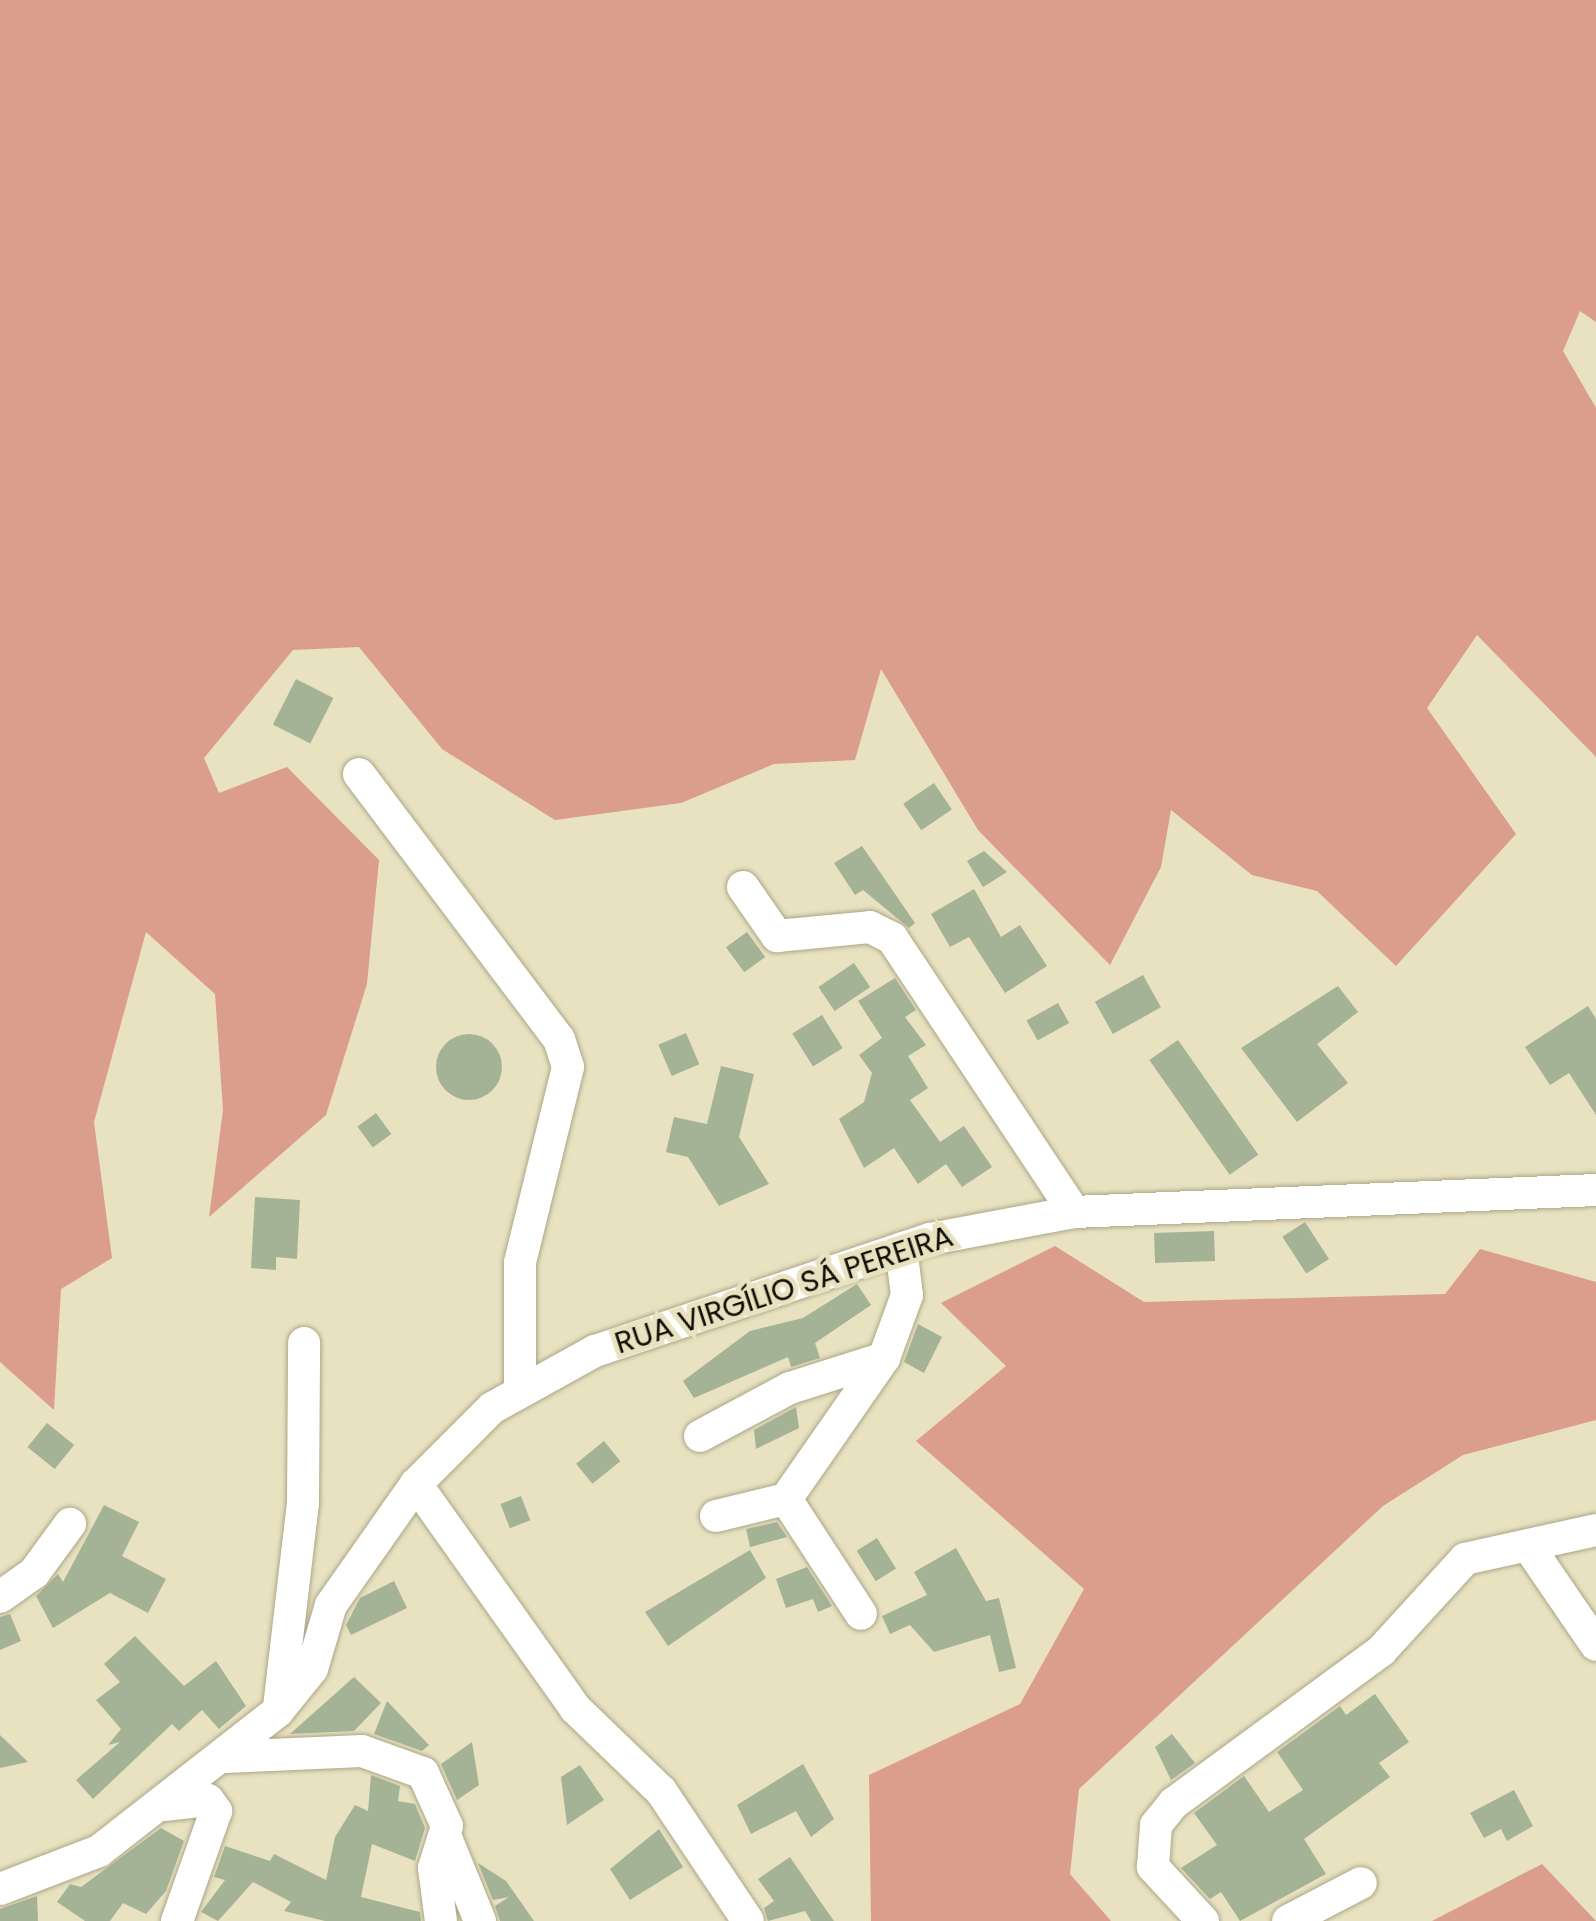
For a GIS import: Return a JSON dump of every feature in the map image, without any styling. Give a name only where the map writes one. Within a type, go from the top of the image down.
[{"type":"street","points":[[359,774],[559,1038],[568,1067],[520,1263],[520,1391]]},
{"type":"street","points":[[743,887],[778,936],[870,927],[892,938],[1074,1212]]},
{"type":"street","name":"RUA VIRGÍLIO SÁ PEREIRA","points":[[0,1889],[99,1851],[225,1757],[278,1711],[312,1669],[331,1605],[416,1484],[461,1434],[520,1391],[596,1351],[901,1248],[1074,1212],[1596,1190]]},
{"type":"street","points":[[716,1516],[786,1499],[884,1358],[907,1296],[901,1248]]},
{"type":"street","points":[[278,1711],[302,1504],[304,1344]]},
{"type":"street","points":[[700,1436],[790,1388],[884,1358]]},
{"type":"street","points":[[416,1484],[575,1708],[661,1791],[748,1921]]},
{"type":"street","points":[[786,1499],[861,1614]]},
{"type":"street","points":[[0,1597],[34,1573],[70,1524]]},
{"type":"street","points":[[1203,1921],[1153,1867],[1156,1825],[1174,1804],[1382,1650],[1455,1567],[1476,1554],[1531,1550],[1596,1530]]},
{"type":"street","points":[[1531,1550],[1596,1645]]},
{"type":"street","points":[[225,1757],[396,1758],[439,1793],[447,1826],[448,1860],[480,1921]]},
{"type":"street","points":[[160,1806],[208,1800],[216,1812],[177,1921]]},
{"type":"street","points":[[442,1921],[434,1868],[447,1826]]},
{"type":"street","points":[[1288,1921],[1361,1883]]},
{"type":"shaded area","points":[[0,0],[1596,0],[1596,322],[1580,311],[1563,351],[1596,408],[1596,757],[1477,635],[1427,708],[1516,834],[1396,966],[1317,891],[1252,875],[1171,810],[1161,867],[1110,965],[978,830],[881,669],[855,760],[774,764],[681,803],[555,820],[442,749],[359,647],[293,650],[204,758],[219,793],[287,767],[379,860],[367,984],[326,1115],[209,1217],[223,1110],[215,994],[146,932],[94,1122],[112,1258],[61,1289],[54,1410],[0,1362]]},
{"type":"shaded area","points":[[1055,1246],[1144,1302],[1445,1294],[1480,1249],[1596,1282],[1596,1420],[1463,1455],[1383,1506],[1079,1789],[1070,1874],[1111,1921],[871,1921],[869,1775],[1020,1704],[1084,1589],[916,1441],[1006,1366],[941,1303]]},
{"type":"shaded area","points":[[1542,1864],[1596,1921],[1432,1921]]},
{"type":"building","points":[[296,679],[333,698],[310,744],[273,724]]},
{"type":"building","points":[[934,783],[952,810],[921,830],[903,804]]},
{"type":"building","points":[[862,846],[915,923],[909,928],[863,890],[855,895],[834,863]]},
{"type":"building","points":[[984,851],[1007,872],[983,887],[967,861]]},
{"type":"building","points":[[974,889],[1001,937],[1020,925],[1047,966],[1005,993],[969,937],[950,947],[931,914]]},
{"type":"building","points":[[747,932],[765,957],[744,972],[726,947]]},
{"type":"building","points":[[854,963],[870,987],[835,1011],[818,987]]},
{"type":"building","points":[[1143,975],[1161,1007],[1113,1034],[1095,1002]]},
{"type":"building","points":[[895,978],[916,1010],[905,1017],[926,1045],[908,1056],[928,1088],[910,1100],[940,1142],[964,1126],[992,1167],[962,1187],[946,1164],[918,1184],[894,1148],[864,1168],[839,1119],[864,1102],[872,1073],[859,1055],[882,1038],[858,1001]]},
{"type":"building","points":[[1338,986],[1358,1012],[1317,1044],[1348,1083],[1297,1122],[1241,1048]]},
{"type":"building","points":[[1058,1003],[1069,1023],[1038,1041],[1027,1020]]},
{"type":"building","points":[[1588,1006],[1596,1019],[1596,1115],[1569,1073],[1550,1085],[1525,1047]]},
{"type":"building","points":[[822,1015],[843,1048],[813,1067],[792,1034]]},
{"type":"building","points":[[686,1033],[699,1064],[672,1076],[658,1045]]},
{"type":"building","points":[[469,1034],[492,1044],[502,1067],[492,1090],[469,1100],[446,1090],[436,1067],[446,1044]]},
{"type":"building","points":[[1178,1040],[1258,1155],[1230,1175],[1149,1060]]},
{"type":"building","points":[[721,1066],[754,1074],[739,1137],[769,1184],[719,1206],[688,1157],[666,1152],[674,1117],[707,1124]]},
{"type":"building","points":[[376,1113],[391,1134],[373,1148],[357,1127]]},
{"type":"building","points":[[255,1197],[300,1200],[297,1259],[276,1257],[276,1270],[251,1268]]},
{"type":"building","points":[[1305,1222],[1329,1259],[1306,1274],[1282,1237]]},
{"type":"building","points":[[1214,1231],[1215,1261],[1155,1263],[1154,1233]]},
{"type":"building","points":[[857,1284],[871,1305],[815,1343],[820,1358],[791,1367],[788,1357],[694,1398],[683,1381],[750,1331],[803,1318]]},
{"type":"building","points":[[918,1324],[942,1337],[924,1373],[904,1362]]},
{"type":"building","points":[[796,1407],[799,1428],[756,1449],[754,1430]]},
{"type":"building","points":[[47,1423],[74,1445],[55,1469],[27,1447]]},
{"type":"building","points":[[604,1441],[620,1461],[592,1484],[576,1464]]},
{"type":"building","points":[[521,1496],[530,1520],[510,1528],[500,1504]]},
{"type":"building","points":[[104,1505],[139,1522],[122,1556],[166,1579],[148,1613],[110,1593],[53,1628],[36,1596],[58,1574],[63,1582]]},
{"type":"building","points":[[777,1522],[787,1537],[750,1547],[746,1529]]},
{"type":"building","points":[[877,1538],[896,1569],[876,1581],[857,1551]]},
{"type":"building","points":[[956,1548],[986,1601],[999,1598],[1016,1668],[999,1672],[990,1635],[934,1652],[910,1625],[890,1634],[882,1616],[927,1595],[914,1572]]},
{"type":"building","points":[[750,1550],[766,1578],[668,1646],[645,1612]]},
{"type":"building","points":[[807,1567],[832,1606],[818,1612],[813,1599],[786,1608],[776,1579]]},
{"type":"building","points":[[394,1581],[407,1608],[351,1635],[346,1625],[360,1598]]},
{"type":"building","points":[[10,1614],[21,1641],[0,1650],[0,1617]]},
{"type":"building","points":[[135,1636],[184,1686],[216,1661],[246,1706],[219,1729],[202,1710],[179,1731],[172,1724],[93,1799],[76,1780],[120,1742],[108,1745],[121,1729],[96,1700],[120,1682],[104,1664]]},
{"type":"building","points":[[354,1677],[381,1703],[354,1731],[290,1734]]},
{"type":"building","points":[[1375,1694],[1409,1742],[1379,1763],[1390,1777],[1304,1839],[1326,1874],[1240,1921],[1221,1892],[1210,1899],[1181,1868],[1217,1845],[1194,1813],[1244,1776],[1269,1812],[1303,1790],[1277,1752],[1340,1706],[1346,1715]]},
{"type":"building","points":[[387,1701],[429,1745],[422,1751],[374,1734]]},
{"type":"building","points":[[1172,1734],[1195,1763],[1171,1780],[1155,1747]]},
{"type":"building","points":[[0,1735],[28,1762],[0,1768]]},
{"type":"building","points":[[472,1742],[479,1785],[457,1800],[441,1764]]},
{"type":"building","points":[[803,1764],[834,1819],[811,1837],[796,1811],[751,1834],[737,1805]]},
{"type":"building","points":[[580,1765],[604,1800],[567,1825],[561,1777]]},
{"type":"building","points":[[371,1775],[400,1786],[398,1801],[415,1804],[425,1828],[415,1861],[372,1844],[361,1897],[420,1912],[421,1921],[325,1921],[284,1911],[291,1902],[253,1882],[218,1921],[201,1912],[225,1880],[214,1877],[225,1846],[270,1861],[274,1854],[326,1880],[335,1837],[355,1805],[368,1811]]},
{"type":"building","points":[[1514,1790],[1533,1826],[1507,1841],[1501,1829],[1484,1838],[1470,1813]]},
{"type":"building","points":[[161,1828],[184,1841],[166,1891],[146,1914],[123,1903],[110,1921],[85,1921],[57,1902],[70,1884],[81,1887]]},
{"type":"building","points":[[659,1829],[683,1867],[630,1900],[610,1869]]},
{"type":"building","points":[[790,1857],[834,1921],[811,1921],[805,1911],[768,1921],[764,1908],[774,1901],[758,1879]]},
{"type":"building","points":[[478,1863],[506,1881],[534,1921],[500,1921],[495,1906],[509,1897],[493,1900]]},
{"type":"building","points":[[37,1896],[38,1921],[0,1921],[0,1909]]}]
